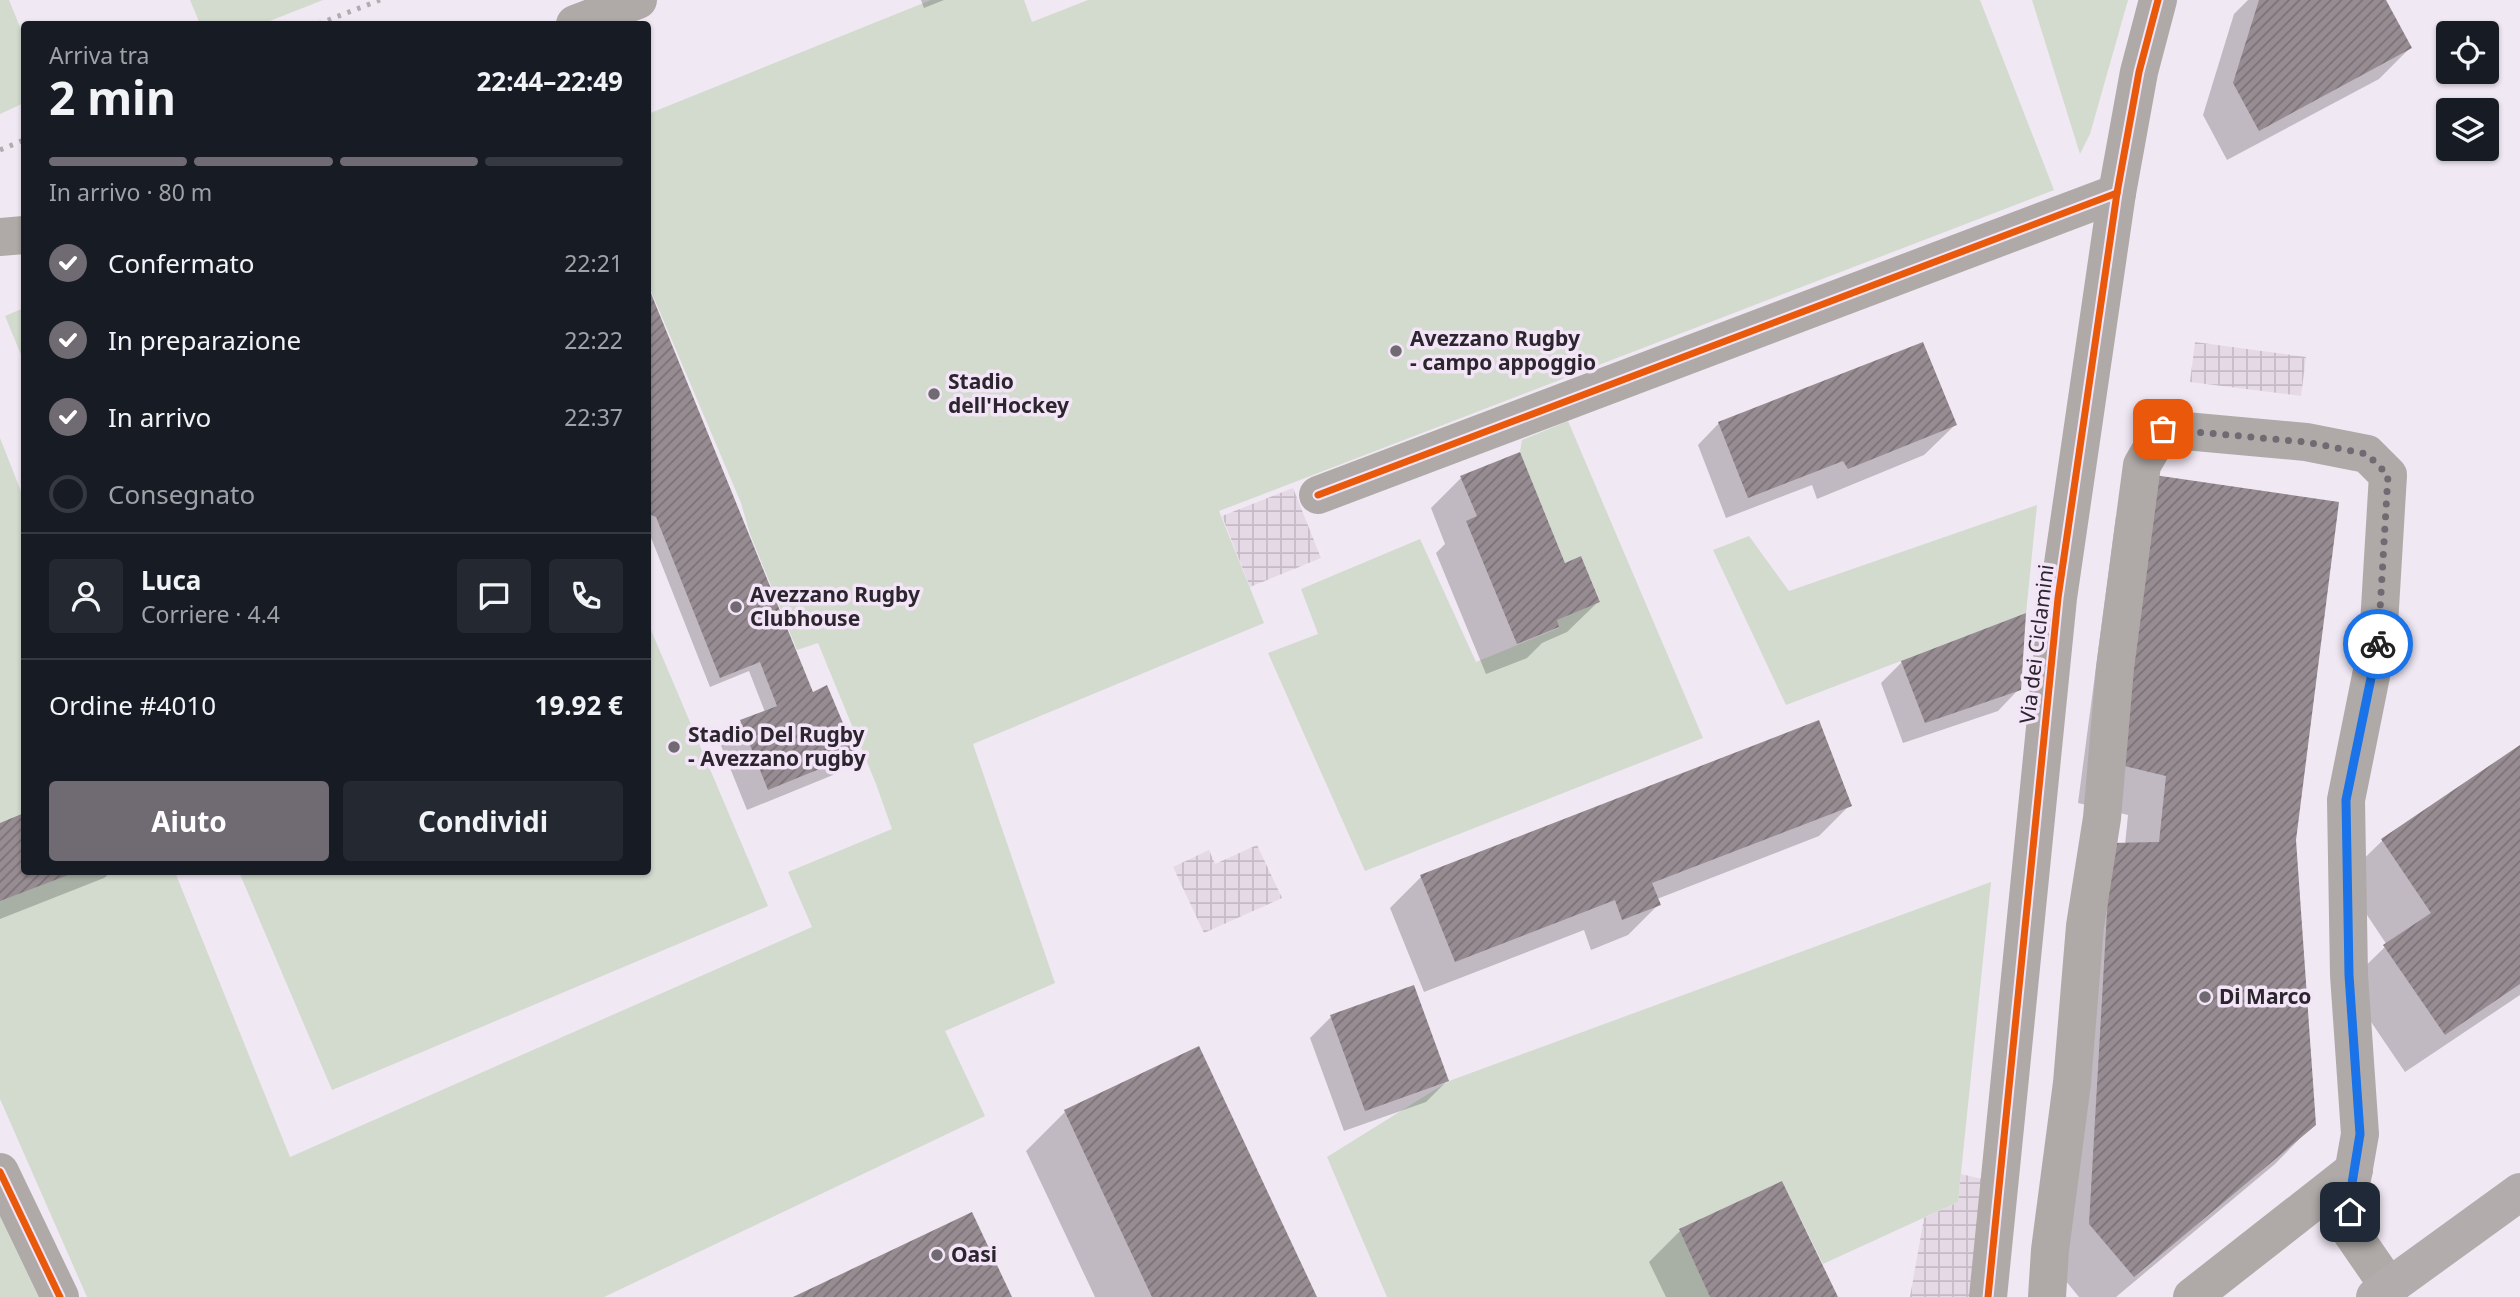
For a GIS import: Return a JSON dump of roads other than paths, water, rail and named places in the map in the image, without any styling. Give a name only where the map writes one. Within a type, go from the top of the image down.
[{"type":"main road","points":[[2382,1292],[2520,1192]]},
{"type":"street","points":[[583,21],[638,0]]},
{"type":"street","name":"Via dei Ciclamini","points":[[1988,1297],[2058,598],[2117,193],[2139,72],[2158,0]]},
{"type":"street","points":[[1318,495],[2117,193]]},
{"type":"street","points":[[0,237],[21,234]]},
{"type":"street","points":[[2047,1297],[2050,1250],[2072,1083],[2085,926],[2102,818],[2115,668],[2138,492],[2142,465],[2163,429],[2306,442],[2343,449],[2367,454],[2388,475],[2378,641],[2346,800],[2349,975],[2360,1134],[2350,1196],[2350,1228],[2382,1292]]},
{"type":"street","points":[[2192,1297],[2354,1170]]},
{"type":"street","points":[[0,1172],[60,1297]]},
{"type":"railway","points":[[326,21],[380,0]]},
{"type":"railway","points":[[0,150],[21,141]]},
{"type":"place","name":"Avezzano Rugby - campo appoggio","points":[[1396,351]]},
{"type":"place","name":"Stadio dell'Hockey","points":[[934,394]]},
{"type":"place","name":"Avezzano Rugby Clubhouse","points":[[736,607]]},
{"type":"place","name":"Stadio Del Rugby - Avezzano rugby","points":[[674,747]]},
{"type":"place","name":"Di Marco","points":[[2205,997]]},
{"type":"place","name":"Oasi","points":[[937,1255]]}]
